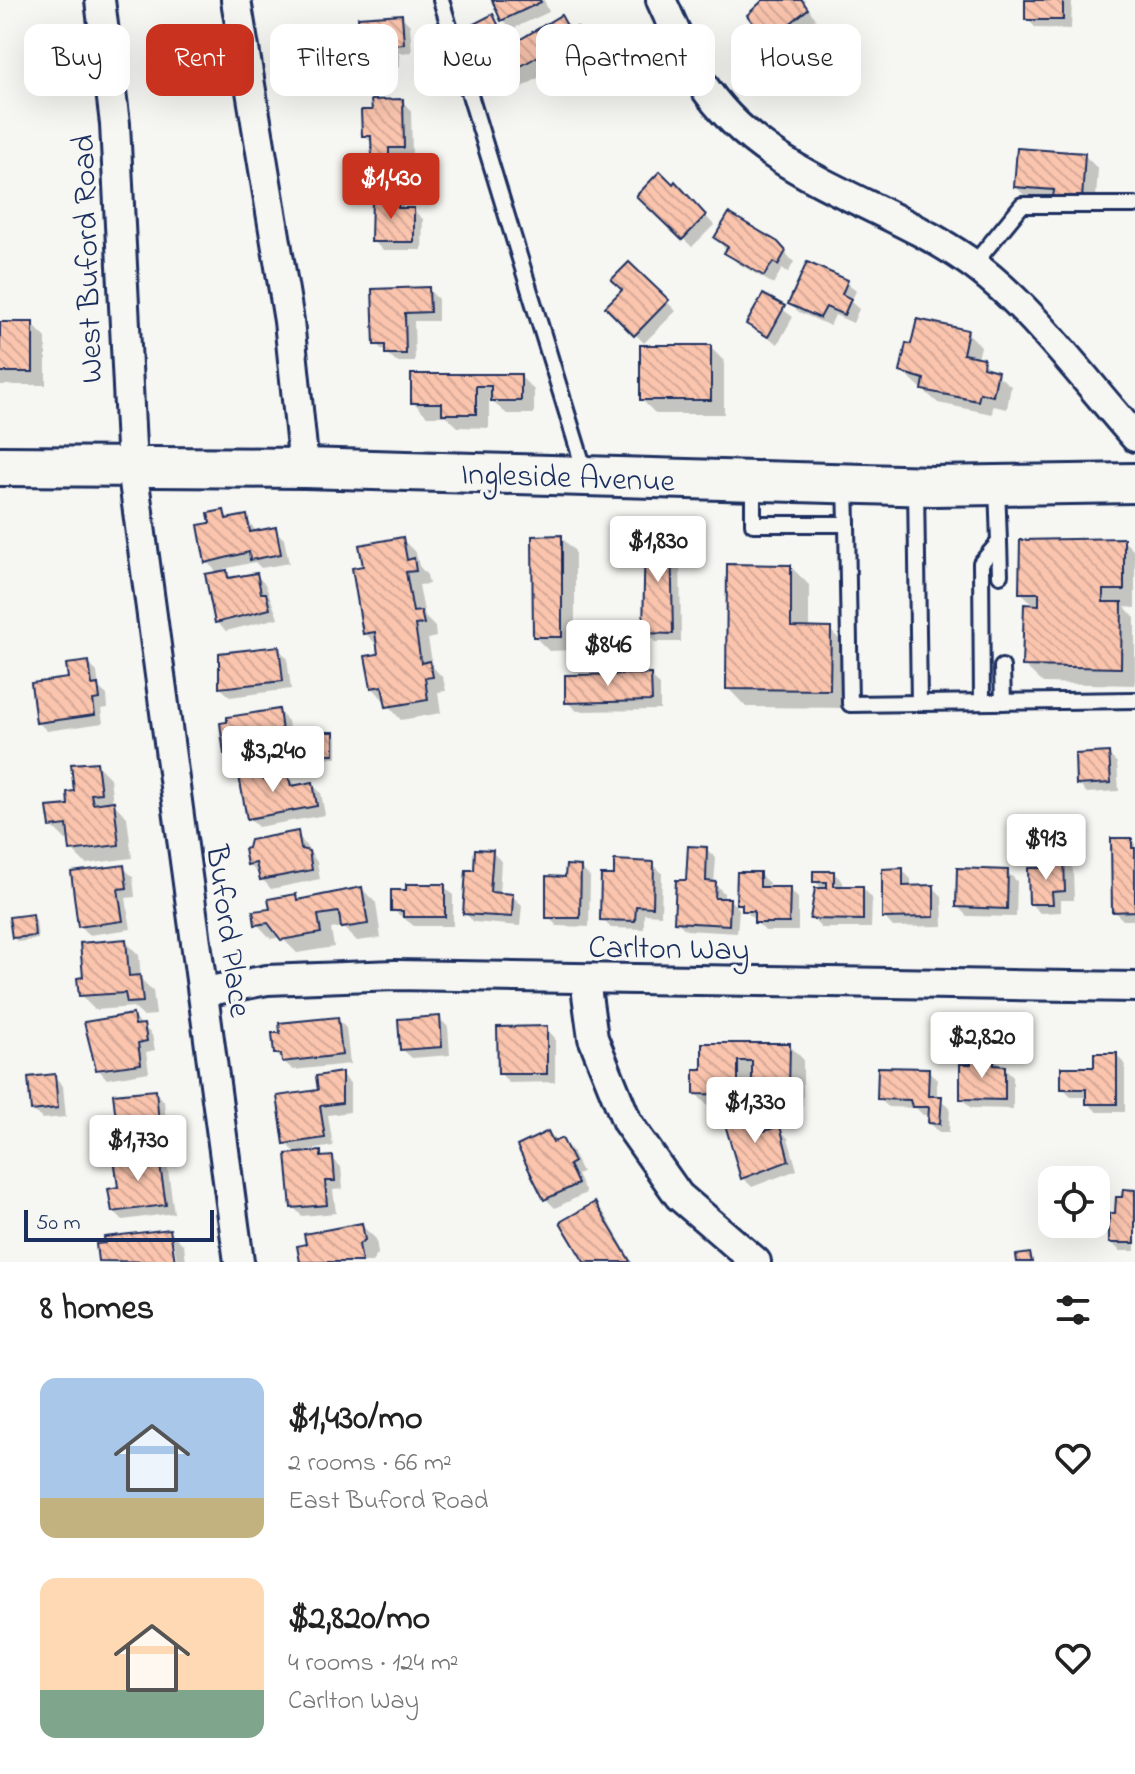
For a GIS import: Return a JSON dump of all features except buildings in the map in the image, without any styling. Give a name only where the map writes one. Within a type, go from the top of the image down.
[{"type":"street","name":"West Buford Road","points":[[100,0],[115,124],[132,467]]},
{"type":"street","points":[[236,0],[289,321],[304,468]]},
{"type":"street","points":[[661,0],[703,85],[760,145],[795,169],[973,265],[1018,306],[1135,437]]},
{"type":"street","name":"Ingleside Avenue","points":[[0,466],[304,468],[916,486],[1135,483]]},
{"type":"street","name":"Buford Place","points":[[132,467],[239,1262]]},
{"type":"street","name":"Carlton Way","points":[[204,992],[267,980],[395,975],[1135,987]]},
{"type":"street","points":[[585,980],[593,1038],[627,1122],[679,1196],[756,1262]]},
{"type":"lane","points":[[441,0],[587,476]]},
{"type":"lane","points":[[973,265],[1022,205],[1135,205]]},
{"type":"lane","points":[[753,481],[753,524],[847,524]]},
{"type":"lane","points":[[846,484],[850,704],[1135,700]]},
{"type":"lane","points":[[997,485],[1000,575]]},
{"type":"lane","points":[[916,486],[919,703]]},
{"type":"lane","points":[[982,702],[981,563],[999,542]]},
{"type":"lane","points":[[1002,667],[1003,702]]}]
